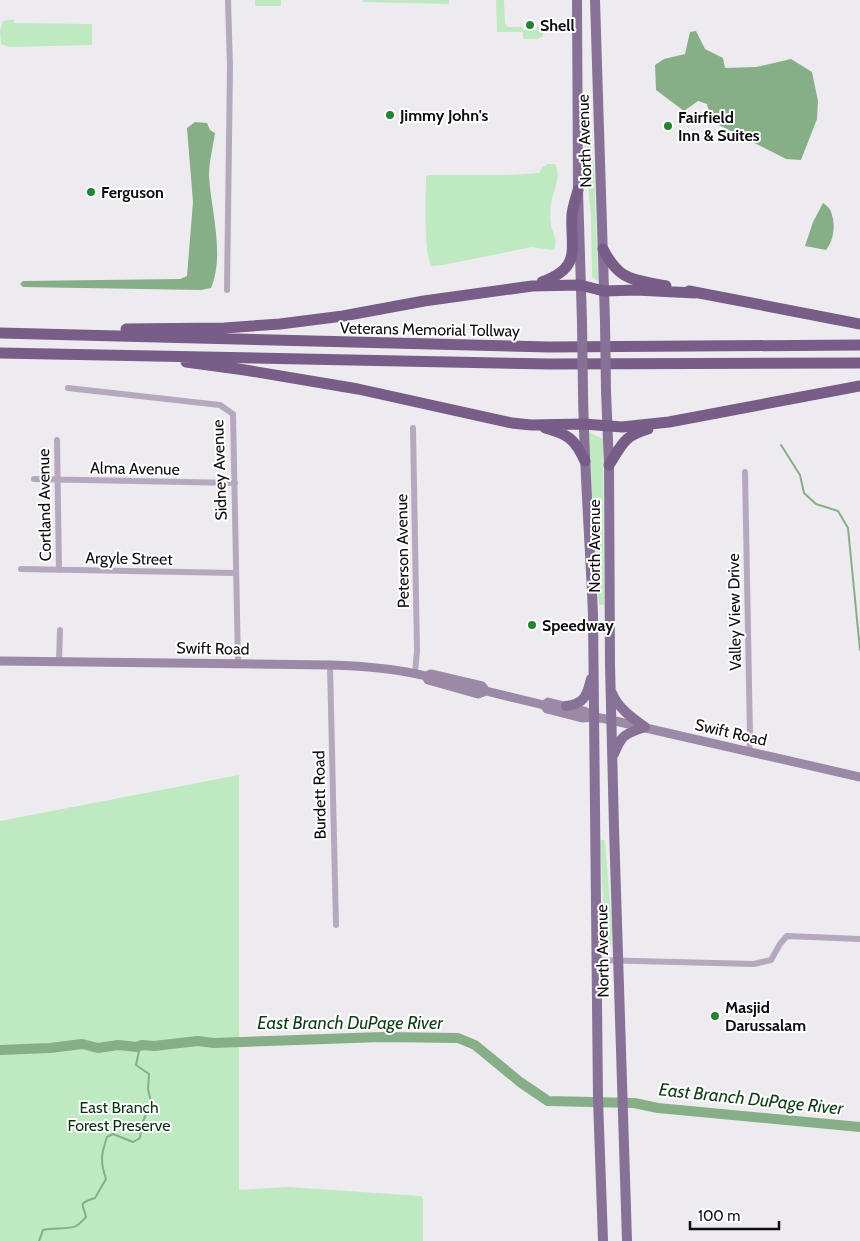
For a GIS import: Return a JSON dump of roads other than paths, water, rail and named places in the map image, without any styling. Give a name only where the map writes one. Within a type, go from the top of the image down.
[{"type":"highway","points":[[532,286],[559,274],[571,258],[573,251],[572,212],[578,190]]},
{"type":"highway","points":[[603,249],[614,268],[628,277],[695,293],[860,324]]},
{"type":"highway","points":[[18,334],[224,328],[280,324],[532,286],[580,285],[604,291],[636,290],[695,293]]},
{"type":"highway","name":"Veterans Memorial Tollway","points":[[0,333],[549,347],[860,345]]},
{"type":"highway","name":"Veterans Memorial Tollway","points":[[0,353],[550,364],[860,363]]},
{"type":"highway","points":[[125,354],[358,388],[504,421],[531,425],[556,431],[572,440],[578,446],[585,460]]},
{"type":"highway","points":[[531,425],[584,424],[622,427],[669,422],[860,386]]},
{"type":"highway","points":[[609,465],[624,441],[630,436],[669,422]]},
{"type":"main road","name":"North Avenue","points":[[578,0],[578,190],[585,460],[591,552],[594,658],[598,1103],[603,1241]]},
{"type":"main road","name":"North Avenue","points":[[595,0],[609,465],[610,687],[626,1241]]},
{"type":"main road","points":[[566,706],[579,703],[585,698],[591,680],[594,658]]},
{"type":"main road","points":[[610,687],[619,706],[645,728]]},
{"type":"main road","points":[[612,759],[623,735],[645,728]]},
{"type":"street","points":[[227,290],[230,67],[228,0]]},
{"type":"street","name":"Sidney Avenue","points":[[68,388],[220,405],[233,414],[238,663]]},
{"type":"street","name":"Peterson Avenue","points":[[413,428],[417,651],[415,673]]},
{"type":"street","name":"Cortland Avenue","points":[[57,440],[59,570]]},
{"type":"street","name":"Valley View Drive","points":[[745,472],[749,752]]},
{"type":"street","name":"Alma Avenue","points":[[34,480],[235,483]]},
{"type":"street","name":"Argyle Street","points":[[21,569],[236,573]]},
{"type":"street","points":[[59,661],[60,630]]},
{"type":"street","name":"Swift Road","points":[[0,661],[330,665],[383,668],[426,676],[431,674],[482,686],[486,691],[544,705],[547,709],[582,718],[595,717],[611,720],[860,777]]},
{"type":"street","name":"Burdett Road","points":[[330,665],[336,926]]},
{"type":"street","name":"Swift Road","points":[[544,705],[548,702],[584,710],[595,717]]},
{"type":"street","points":[[597,960],[754,964],[771,960],[787,936],[860,939]]},
{"type":"waterway","points":[[781,445],[800,475],[804,493],[816,504],[838,511],[848,528],[860,650]]},
{"type":"waterway","name":"East Branch DuPage River","points":[[0,1050],[50,1048],[82,1044],[98,1048],[118,1045],[154,1046],[198,1041],[214,1043],[382,1037],[458,1038],[475,1045],[520,1082],[548,1101],[634,1103],[658,1108],[860,1127]]},
{"type":"waterway","points":[[39,1241],[43,1230],[73,1227],[86,1217],[83,1203],[95,1198],[106,1179],[102,1158],[107,1137],[113,1134],[133,1142],[140,1138],[142,1124],[151,1102],[148,1089],[149,1074],[136,1065],[140,1046]]},
{"type":"place","name":"Shell","points":[[530,25]]},
{"type":"place","name":"Jimmy John's","points":[[390,115]]},
{"type":"place","name":"Fairfield Inn & Suites","points":[[668,126]]},
{"type":"place","name":"Ferguson","points":[[91,192]]},
{"type":"place","name":"Speedway","points":[[532,625]]},
{"type":"place","name":"Masjid Darussalam","points":[[715,1016]]},
{"type":"park label","name":"East Branch Forest Preserve","points":[[119,1116]]}]
